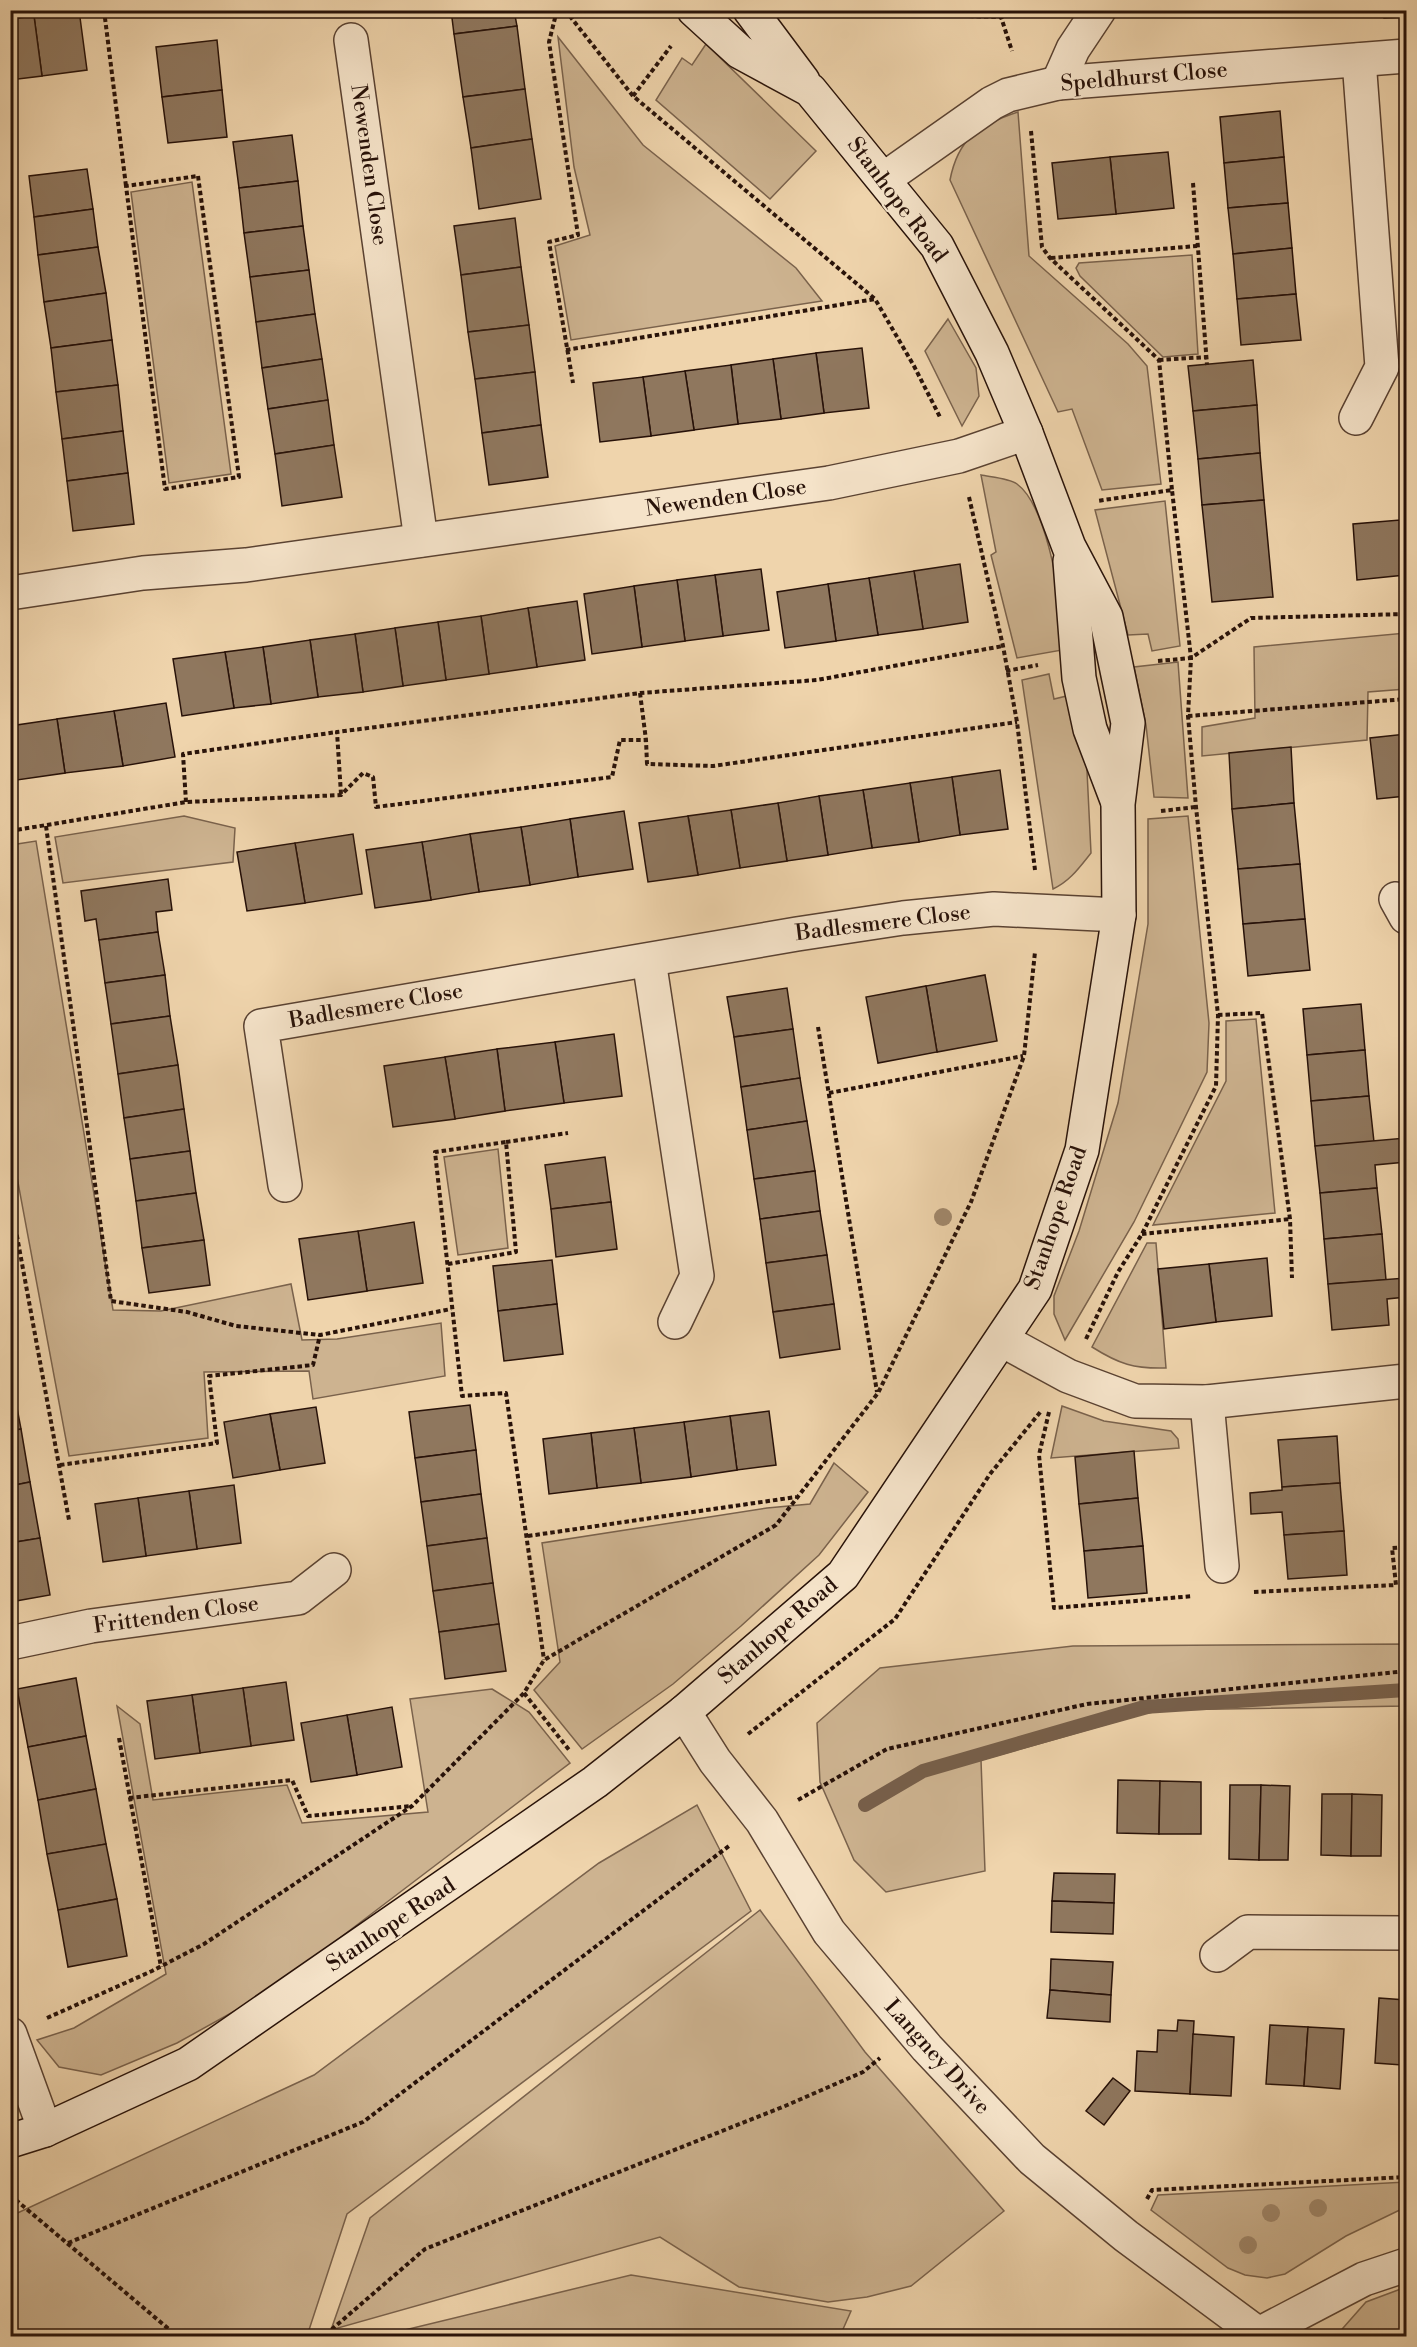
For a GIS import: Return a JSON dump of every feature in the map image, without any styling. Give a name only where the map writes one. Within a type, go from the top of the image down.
[{"type":"street","name":"Stanhope Road","points":[[10,2141],[45,2130],[188,2064],[595,1782],[684,1712],[843,1575],[1035,1289],[1082,1150],[1119,915],[1118,804],[1128,723],[1106,617],[1069,547],[1026,433],[992,353],[937,246],[810,90],[740,52],[694,10]]},
{"type":"street","points":[[750,10],[810,90]]},
{"type":"street","points":[[1058,83],[1073,49],[1099,10]]},
{"type":"street","name":"Newenden Close","points":[[351,40],[421,540]]},
{"type":"street","name":"Speldhurst Close","points":[[884,179],[992,103],[1008,95],[1058,83],[1407,56]]},
{"type":"street","points":[[1356,418],[1382,368],[1359,60]]},
{"type":"street","name":"Newenden Close","points":[[10,592],[144,573],[246,565],[829,483],[959,456],[1026,433]]},
{"type":"street","name":"Badlesmere Close","points":[[285,1185],[261,1026],[903,918],[994,909],[1119,915]]},
{"type":"street","points":[[649,960],[697,1275],[675,1322]]},
{"type":"street","points":[[1002,1340],[1060,1386],[1135,1401],[1207,1402],[1407,1381]]},
{"type":"street","points":[[1207,1402],[1222,1566]]},
{"type":"street","name":"Frittenden Close","points":[[10,1644],[91,1626],[298,1598],[334,1570]]},
{"type":"street","name":"Langney Drive","points":[[684,1712],[715,1761],[762,1821],[829,1932],[912,2032],[1032,2158],[1126,2236],[1260,2335]]},
{"type":"street","points":[[1216,1955],[1248,1932],[1407,1933]]},
{"type":"street","points":[[10,2034],[45,2130]]},
{"type":"street","points":[[1260,2335],[1364,2279],[1407,2265]]},
{"type":"path","points":[[104,10],[126,186],[165,489],[238,477],[198,176],[126,186]]},
{"type":"path","points":[[557,10],[549,42],[578,235],[549,242],[573,383]]},
{"type":"path","points":[[10,2034],[161,1967],[204,1944],[412,1806],[524,1693],[544,1660],[776,1525],[878,1393],[971,1202],[1023,1056],[1040,910],[1017,722],[1003,646],[959,456],[914,366],[875,299],[633,96],[565,10]]},
{"type":"path","points":[[803,10],[1001,17],[1027,92],[1042,247],[1050,258],[1159,360],[1191,658],[1188,716],[1218,1015],[1216,1086],[1142,1234],[1118,1272],[1060,1386],[1039,1455],[1054,1608],[1201,1595]]},
{"type":"path","points":[[977,16],[981,10]]},
{"type":"path","points":[[1193,183],[1207,365]]},
{"type":"path","points":[[1050,258],[1197,246]]},
{"type":"path","points":[[566,350],[875,299]]},
{"type":"path","points":[[1159,360],[1207,357]]},
{"type":"path","points":[[1092,490],[1096,501],[1172,490]]},
{"type":"path","points":[[1191,658],[1251,618],[1407,614]]},
{"type":"path","points":[[186,802],[183,754],[640,693],[817,680],[1003,646]]},
{"type":"path","points":[[640,693],[647,764],[713,765],[1017,722]]},
{"type":"path","points":[[1188,716],[1407,699]]},
{"type":"path","points":[[338,732],[341,795]]},
{"type":"path","points":[[10,831],[186,802],[341,795],[363,773],[373,777],[376,807],[612,777],[620,740],[646,740]]},
{"type":"path","points":[[46,826],[111,1301],[187,1312],[236,1326],[320,1335],[451,1309]]},
{"type":"path","points":[[1218,1015],[1262,1013],[1290,1219],[1292,1278]]},
{"type":"path","points":[[818,1027],[878,1393]]},
{"type":"path","points":[[829,1093],[1023,1056]]},
{"type":"path","points":[[544,1660],[506,1392],[462,1396],[435,1152],[568,1133]]},
{"type":"path","points":[[448,1264],[516,1252],[506,1142]]},
{"type":"path","points":[[10,1198],[69,1520]]},
{"type":"path","points":[[1142,1234],[1290,1219]]},
{"type":"path","points":[[60,1465],[217,1443],[208,1376],[313,1365],[320,1335]]},
{"type":"path","points":[[715,1761],[895,1619],[990,1474],[1060,1386]]},
{"type":"path","points":[[528,1536],[796,1497]]},
{"type":"path","points":[[1247,1592],[1396,1585],[1392,1548],[1407,1547]]},
{"type":"path","points":[[68,2243],[363,2122],[762,1821],[888,1749],[1087,1704],[1407,1671]]},
{"type":"path","points":[[524,1693],[595,1782]]},
{"type":"path","points":[[119,1738],[161,1967]]},
{"type":"path","points":[[129,1798],[292,1780],[308,1816],[412,1806]]},
{"type":"path","points":[[328,2337],[331,2330],[425,2248],[785,2106],[863,2072],[912,2032]]},
{"type":"path","points":[[1126,2236],[1152,2190],[1407,2177]]},
{"type":"path","points":[[10,2195],[177,2337]]},
{"type":"shaded area","points":[[558,37],[643,145],[796,268],[822,301],[571,340],[555,246],[590,235],[574,167]]},
{"type":"shaded area","points":[[706,44],[816,151],[770,199],[656,100],[682,58],[692,65]]},
{"type":"shaded area","points":[[1018,112],[1029,256],[1128,344],[1147,366],[1161,484],[1102,490],[1072,409],[1058,412],[950,180],[959,153],[972,135],[992,122]]},
{"type":"shaded area","points":[[192,182],[231,474],[169,483],[131,192]]},
{"type":"shaded area","points":[[1192,255],[1198,354],[1163,357],[1080,276],[1076,268],[1079,263]]},
{"type":"shaded area","points":[[948,319],[976,368],[979,396],[962,426],[925,351]]},
{"type":"shaded area","points":[[981,475],[1005,479],[1017,484],[1028,496],[1038,514],[1052,561],[1068,649],[1017,658],[991,555],[996,552]]},
{"type":"shaded area","points":[[1165,501],[1180,646],[1152,651],[1148,634],[1128,635],[1095,510]]},
{"type":"shaded area","points":[[1406,633],[1406,689],[1368,692],[1367,740],[1202,756],[1202,727],[1255,718],[1254,647]]},
{"type":"shaded area","points":[[1178,662],[1188,798],[1154,797],[1146,725],[1134,667]]},
{"type":"shaded area","points":[[1049,674],[1054,699],[1075,694],[1085,730],[1091,853],[1069,878],[1053,889],[1022,680]]},
{"type":"shaded area","points":[[184,816],[235,828],[233,862],[63,883],[55,837]]},
{"type":"shaded area","points":[[1188,816],[1209,1023],[1207,1072],[1134,1222],[1065,1340],[1054,1314],[1054,1296],[1079,1231],[1118,1103],[1148,924],[1148,819]]},
{"type":"shaded area","points":[[36,841],[113,1310],[161,1311],[291,1284],[302,1340],[337,1339],[441,1323],[445,1376],[313,1399],[309,1371],[204,1372],[208,1438],[69,1456],[11,1145],[11,845]]},
{"type":"shaded area","points":[[1256,1019],[1275,1213],[1153,1225],[1226,1081],[1226,1021]]},
{"type":"shaded area","points":[[498,1149],[508,1248],[458,1255],[444,1157]]},
{"type":"shaded area","points":[[1147,1243],[1156,1243],[1166,1368],[1145,1368],[1127,1364],[1110,1358],[1092,1347]]},
{"type":"shaded area","points":[[1062,1406],[1104,1421],[1171,1431],[1178,1439],[1179,1448],[1051,1458]]},
{"type":"shaded area","points":[[834,1463],[868,1492],[819,1555],[673,1684],[582,1749],[534,1690],[560,1662],[542,1543],[767,1508],[810,1504]]},
{"type":"shaded area","points":[[1406,1644],[1406,1706],[1160,1710],[981,1760],[985,1871],[886,1892],[854,1860],[820,1782],[817,1723],[880,1668],[1073,1646]]},
{"type":"shaded area","points":[[492,1689],[529,1712],[570,1763],[320,1953],[242,2007],[177,2043],[101,2075],[59,2067],[37,2040],[74,2028],[166,1974],[117,1706],[140,1724],[153,1800],[287,1785],[302,1823],[428,1812],[410,1699]]},
{"type":"shaded area","points":[[697,1805],[751,1911],[347,2214],[307,2336],[11,2336],[11,2216],[314,2075],[599,1863]]},
{"type":"shaded area","points":[[760,1910],[865,2052],[1004,2211],[911,2286],[867,2297],[828,2302],[739,2287],[660,2237],[331,2330],[370,2218]]},
{"type":"shaded area","points":[[1406,2182],[1406,2207],[1346,2236],[1285,2274],[1267,2278],[1245,2275],[1228,2268],[1151,2210],[1158,2195]]},
{"type":"shaded area","points":[[631,2275],[851,2311],[840,2336],[380,2336]]},
{"type":"shaded area","points":[[1406,2287],[1406,2315],[1397,2336],[1336,2336],[1366,2302]]},
{"type":"building","points":[[79,10],[87,70],[42,76],[34,16]]},
{"type":"building","points":[[451,10],[514,10],[517,26],[454,34]]},
{"type":"building","points":[[1383,10],[1406,10],[1406,17],[1384,18]]},
{"type":"building","points":[[34,16],[42,76],[10,80],[10,19]]},
{"type":"building","points":[[517,26],[525,89],[463,97],[454,34]]},
{"type":"building","points":[[217,40],[222,90],[162,97],[156,47]]},
{"type":"building","points":[[525,89],[532,139],[471,148],[463,97]]},
{"type":"building","points":[[222,90],[227,137],[168,143],[162,97]]},
{"type":"building","points":[[1280,111],[1284,157],[1224,163],[1220,117]]},
{"type":"building","points":[[292,135],[298,181],[239,188],[233,142]]},
{"type":"building","points":[[532,139],[541,199],[479,209],[471,148]]},
{"type":"building","points":[[1168,152],[1174,208],[1116,214],[1110,157]]},
{"type":"building","points":[[1110,157],[1116,214],[1058,219],[1052,163]]},
{"type":"building","points":[[1284,157],[1288,203],[1228,208],[1224,163]]},
{"type":"building","points":[[87,169],[93,209],[34,217],[29,176]]},
{"type":"building","points":[[298,181],[303,226],[244,233],[239,188]]},
{"type":"building","points":[[1288,203],[1292,248],[1233,254],[1228,208]]},
{"type":"building","points":[[93,209],[98,247],[38,255],[34,217]]},
{"type":"building","points":[[515,218],[521,267],[461,275],[454,226]]},
{"type":"building","points":[[303,226],[309,270],[250,277],[244,233]]},
{"type":"building","points":[[98,247],[106,293],[44,302],[38,255]]},
{"type":"building","points":[[1292,248],[1296,294],[1237,299],[1233,254]]},
{"type":"building","points":[[521,267],[529,325],[468,332],[461,275]]},
{"type":"building","points":[[309,270],[315,314],[256,322],[250,277]]},
{"type":"building","points":[[106,293],[112,340],[51,348],[44,302]]},
{"type":"building","points":[[1296,294],[1301,340],[1241,345],[1237,299]]},
{"type":"building","points":[[315,314],[322,359],[262,368],[256,322]]},
{"type":"building","points":[[529,325],[535,372],[475,379],[468,332]]},
{"type":"building","points":[[112,340],[118,385],[56,392],[51,348]]},
{"type":"building","points":[[862,348],[869,408],[824,413],[816,353]]},
{"type":"building","points":[[816,353],[824,413],[781,419],[773,359]]},
{"type":"building","points":[[322,359],[328,400],[268,409],[262,368]]},
{"type":"building","points":[[773,359],[781,419],[738,424],[731,365]]},
{"type":"building","points":[[1253,360],[1257,405],[1193,411],[1188,366]]},
{"type":"building","points":[[731,365],[738,424],[694,430],[685,371]]},
{"type":"building","points":[[685,371],[694,430],[651,436],[643,377]]},
{"type":"building","points":[[535,372],[541,425],[482,433],[475,379]]},
{"type":"building","points":[[643,377],[651,436],[600,442],[593,383]]},
{"type":"building","points":[[118,385],[123,431],[62,439],[56,392]]},
{"type":"building","points":[[328,400],[334,445],[275,454],[268,409]]},
{"type":"building","points":[[1257,405],[1260,453],[1198,459],[1193,411]]},
{"type":"building","points":[[541,425],[548,477],[489,485],[482,433]]},
{"type":"building","points":[[123,431],[128,473],[67,481],[62,439]]},
{"type":"building","points":[[334,445],[342,497],[282,506],[275,454]]},
{"type":"building","points":[[1260,453],[1264,500],[1202,505],[1198,459]]},
{"type":"building","points":[[128,473],[134,524],[73,531],[67,481]]},
{"type":"building","points":[[1264,500],[1273,597],[1212,602],[1202,505]]},
{"type":"building","points":[[1400,520],[1405,575],[1357,580],[1353,524]]},
{"type":"building","points":[[1400,520],[1406,520],[1406,575],[1405,575]]},
{"type":"building","points":[[960,564],[968,622],[923,629],[914,571]]},
{"type":"building","points":[[761,569],[769,630],[723,636],[715,575]]},
{"type":"building","points":[[914,571],[923,629],[878,635],[869,578]]},
{"type":"building","points":[[715,575],[723,636],[685,641],[677,580]]},
{"type":"building","points":[[869,578],[878,635],[836,641],[828,584]]},
{"type":"building","points":[[677,580],[685,641],[642,647],[634,586]]},
{"type":"building","points":[[828,584],[836,641],[785,648],[777,592]]},
{"type":"building","points":[[634,586],[642,647],[592,654],[584,594]]},
{"type":"building","points":[[577,601],[585,660],[537,667],[528,608]]},
{"type":"building","points":[[528,608],[537,667],[489,674],[481,616]]},
{"type":"building","points":[[481,616],[489,674],[446,680],[438,622]]},
{"type":"building","points":[[438,622],[446,680],[403,686],[395,628]]},
{"type":"building","points":[[395,628],[403,686],[363,692],[355,634]]},
{"type":"building","points":[[355,634],[363,692],[318,697],[310,640]]},
{"type":"building","points":[[310,640],[318,697],[271,704],[263,647]]},
{"type":"building","points":[[263,647],[271,704],[234,708],[225,652]]},
{"type":"building","points":[[225,652],[234,708],[182,716],[173,659]]},
{"type":"building","points":[[166,703],[175,757],[123,766],[114,711]]},
{"type":"building","points":[[114,711],[123,766],[65,773],[57,719]]},
{"type":"building","points":[[57,719],[65,773],[10,781],[10,726]]},
{"type":"building","points":[[1406,734],[1406,796],[1377,799],[1370,738]]},
{"type":"building","points":[[1291,747],[1294,803],[1232,809],[1229,753]]},
{"type":"building","points":[[1000,770],[1008,829],[960,835],[952,777]]},
{"type":"building","points":[[952,777],[960,835],[919,842],[910,783]]},
{"type":"building","points":[[910,783],[919,842],[872,848],[863,790]]},
{"type":"building","points":[[863,790],[872,848],[828,855],[819,796]]},
{"type":"building","points":[[819,796],[828,855],[787,861],[778,803]]},
{"type":"building","points":[[778,803],[787,861],[740,868],[731,810]]},
{"type":"building","points":[[1294,803],[1300,864],[1238,869],[1232,809]]},
{"type":"building","points":[[731,810],[740,868],[698,875],[688,816]]},
{"type":"building","points":[[624,811],[633,869],[578,877],[570,819]]},
{"type":"building","points":[[688,816],[698,875],[648,882],[639,823]]},
{"type":"building","points":[[570,819],[578,877],[530,885],[521,827]]},
{"type":"building","points":[[521,827],[530,885],[479,892],[470,834]]},
{"type":"building","points":[[353,834],[362,894],[305,903],[295,843]]},
{"type":"building","points":[[470,834],[479,892],[431,900],[422,842]]},
{"type":"building","points":[[422,842],[431,900],[375,908],[366,850]]},
{"type":"building","points":[[295,843],[305,903],[247,911],[237,852]]},
{"type":"building","points":[[1300,864],[1305,919],[1243,924],[1238,869]]},
{"type":"building","points":[[168,879],[172,910],[156,912],[158,932],[99,940],[96,919],[85,921],[81,891]]},
{"type":"building","points":[[1305,919],[1310,970],[1248,976],[1243,924]]},
{"type":"building","points":[[158,932],[165,975],[105,983],[99,940]]},
{"type":"building","points":[[165,975],[170,1016],[111,1024],[105,983]]},
{"type":"building","points":[[985,975],[997,1041],[937,1052],[926,986]]},
{"type":"building","points":[[926,986],[937,1052],[878,1063],[866,997]]},
{"type":"building","points":[[787,988],[793,1029],[734,1037],[727,997]]},
{"type":"building","points":[[1361,1004],[1365,1050],[1307,1055],[1303,1009]]},
{"type":"building","points":[[170,1016],[178,1065],[118,1074],[111,1024]]},
{"type":"building","points":[[793,1029],[800,1078],[741,1087],[734,1037]]},
{"type":"building","points":[[614,1034],[622,1096],[564,1103],[555,1042]]},
{"type":"building","points":[[555,1042],[564,1103],[505,1111],[497,1049]]},
{"type":"building","points":[[497,1049],[505,1111],[455,1119],[445,1057]]},
{"type":"building","points":[[1365,1050],[1369,1096],[1311,1101],[1307,1055]]},
{"type":"building","points":[[445,1057],[455,1119],[393,1127],[384,1066]]},
{"type":"building","points":[[178,1065],[184,1109],[124,1118],[118,1074]]},
{"type":"building","points":[[800,1078],[807,1121],[747,1130],[741,1087]]},
{"type":"building","points":[[1369,1096],[1374,1142],[1315,1146],[1311,1101]]},
{"type":"building","points":[[184,1109],[190,1151],[130,1159],[124,1118]]},
{"type":"building","points":[[807,1121],[815,1171],[754,1179],[747,1130]]},
{"type":"building","points":[[1406,1138],[1406,1162],[1375,1165],[1377,1188],[1320,1193],[1315,1146]]},
{"type":"building","points":[[190,1151],[196,1193],[136,1201],[130,1159]]},
{"type":"building","points":[[605,1157],[611,1202],[551,1209],[545,1165]]},
{"type":"building","points":[[815,1171],[820,1211],[760,1219],[754,1179]]},
{"type":"building","points":[[1377,1188],[1382,1234],[1324,1239],[1320,1193]]},
{"type":"building","points":[[196,1193],[204,1240],[142,1248],[136,1201]]},
{"type":"building","points":[[611,1202],[617,1249],[556,1257],[551,1209]]},
{"type":"building","points":[[820,1211],[827,1255],[766,1263],[760,1219]]},
{"type":"building","points":[[414,1222],[423,1283],[367,1291],[358,1231]]},
{"type":"building","points":[[358,1231],[367,1291],[308,1300],[299,1239]]},
{"type":"building","points":[[1382,1234],[1386,1280],[1328,1284],[1324,1239]]},
{"type":"building","points":[[204,1240],[210,1285],[149,1293],[142,1248]]},
{"type":"building","points":[[827,1255],[834,1304],[773,1312],[766,1263]]},
{"type":"building","points":[[1267,1258],[1272,1316],[1216,1322],[1209,1264]]},
{"type":"building","points":[[552,1260],[557,1304],[498,1311],[493,1266]]},
{"type":"building","points":[[1209,1264],[1216,1322],[1164,1329],[1158,1269]]},
{"type":"building","points":[[1406,1278],[1406,1297],[1387,1299],[1389,1325],[1332,1330],[1328,1284]]},
{"type":"building","points":[[557,1304],[563,1354],[504,1361],[498,1311]]},
{"type":"building","points":[[834,1304],[840,1349],[780,1358],[773,1312]]},
{"type":"building","points":[[10,1371],[21,1429],[10,1431]]},
{"type":"building","points":[[470,1405],[476,1450],[415,1458],[409,1412]]},
{"type":"building","points":[[316,1407],[325,1463],[280,1470],[270,1414]]},
{"type":"building","points":[[769,1411],[776,1465],[737,1470],[730,1416]]},
{"type":"building","points":[[270,1414],[280,1470],[233,1478],[224,1422]]},
{"type":"building","points":[[730,1416],[737,1470],[691,1477],[684,1422]]},
{"type":"building","points":[[684,1422],[691,1477],[641,1483],[634,1428]]},
{"type":"building","points":[[634,1428],[641,1483],[597,1488],[591,1433]]},
{"type":"building","points":[[21,1429],[30,1482],[10,1486],[10,1431]]},
{"type":"building","points":[[591,1433],[597,1488],[549,1494],[543,1439]]},
{"type":"building","points":[[1337,1436],[1340,1483],[1282,1487],[1278,1440]]},
{"type":"building","points":[[476,1450],[481,1494],[421,1502],[415,1458]]},
{"type":"building","points":[[1134,1451],[1138,1498],[1079,1504],[1075,1457]]},
{"type":"building","points":[[30,1482],[40,1538],[10,1543],[10,1486]]},
{"type":"building","points":[[1340,1483],[1344,1531],[1284,1535],[1282,1512],[1251,1514],[1250,1493],[1282,1490],[1282,1487]]},
{"type":"building","points":[[234,1485],[241,1543],[197,1549],[189,1491]]},
{"type":"building","points":[[189,1491],[197,1549],[146,1556],[138,1498]]},
{"type":"building","points":[[481,1494],[487,1538],[427,1546],[421,1502]]},
{"type":"building","points":[[138,1498],[146,1556],[103,1562],[95,1504]]},
{"type":"building","points":[[1138,1498],[1143,1546],[1084,1551],[1079,1504]]},
{"type":"building","points":[[1344,1531],[1347,1575],[1288,1579],[1284,1535]]},
{"type":"building","points":[[40,1538],[50,1595],[10,1602],[10,1543]]},
{"type":"building","points":[[487,1538],[493,1583],[433,1591],[427,1546]]},
{"type":"building","points":[[1143,1546],[1147,1593],[1088,1598],[1084,1551]]},
{"type":"building","points":[[493,1583],[499,1624],[439,1632],[433,1591]]},
{"type":"building","points":[[499,1624],[506,1671],[445,1679],[439,1632]]},
{"type":"building","points":[[76,1678],[86,1736],[28,1747],[17,1689]]},
{"type":"building","points":[[286,1682],[294,1740],[251,1746],[243,1688]]},
{"type":"building","points":[[243,1688],[251,1746],[200,1753],[192,1695]]},
{"type":"building","points":[[192,1695],[200,1753],[155,1759],[147,1701]]},
{"type":"building","points":[[392,1707],[402,1767],[357,1775],[347,1715]]},
{"type":"building","points":[[347,1715],[357,1775],[311,1782],[301,1723]]},
{"type":"building","points":[[86,1736],[96,1789],[38,1800],[28,1747]]},
{"type":"building","points":[[1118,1780],[1160,1781],[1159,1834],[1117,1833]]},
{"type":"building","points":[[1160,1781],[1201,1782],[1201,1834],[1159,1834]]},
{"type":"building","points":[[1230,1785],[1261,1785],[1259,1860],[1229,1859]]},
{"type":"building","points":[[1261,1785],[1290,1786],[1288,1860],[1259,1860]]},
{"type":"building","points":[[96,1789],[106,1844],[47,1854],[38,1800]]},
{"type":"building","points":[[1322,1794],[1352,1794],[1351,1856],[1321,1855]]},
{"type":"building","points":[[1352,1794],[1382,1795],[1381,1856],[1351,1856]]},
{"type":"building","points":[[106,1844],[117,1899],[58,1910],[47,1854]]},
{"type":"building","points":[[1054,1873],[1115,1874],[1114,1903],[1052,1901]]},
{"type":"building","points":[[117,1899],[127,1956],[68,1967],[58,1910]]},
{"type":"building","points":[[1052,1901],[1114,1903],[1113,1934],[1051,1932]]},
{"type":"building","points":[[1051,1959],[1113,1962],[1111,1995],[1050,1990]]},
{"type":"building","points":[[1050,1990],[1111,1995],[1110,2022],[1047,2018]]},
{"type":"building","points":[[1379,1998],[1406,2000],[1402,2065],[1375,2063]]},
{"type":"building","points":[[1406,2000],[1406,2065],[1402,2065]]},
{"type":"building","points":[[1178,2020],[1194,2021],[1190,2094],[1135,2091],[1137,2051],[1157,2052],[1158,2030],[1177,2031]]},
{"type":"building","points":[[1270,2025],[1308,2027],[1304,2086],[1266,2084]]},
{"type":"building","points":[[1308,2027],[1344,2029],[1340,2089],[1304,2086]]},
{"type":"building","points":[[1193,2034],[1234,2037],[1231,2096],[1190,2094]]},
{"type":"building","points":[[1113,2078],[1130,2091],[1104,2125],[1086,2111]]},
{"type":"waterway","points":[[865,1805],[923,1771],[1144,1707],[1406,1690]]}]
